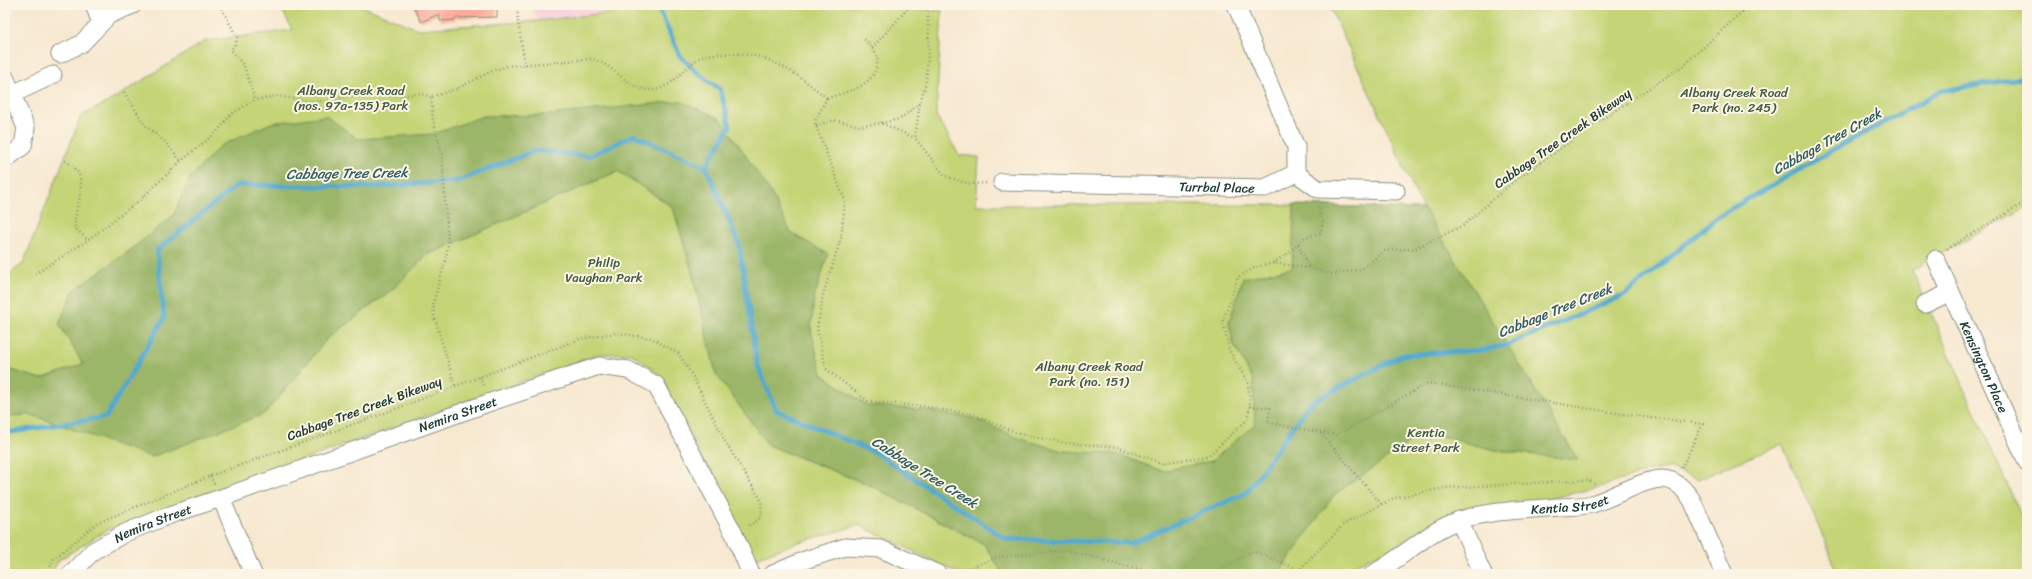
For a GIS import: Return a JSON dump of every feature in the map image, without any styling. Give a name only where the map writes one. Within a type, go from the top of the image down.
[{"type":"street","points":[[94,5],[101,23]]},
{"type":"street","points":[[60,54],[81,44],[109,15],[133,5]]},
{"type":"street","points":[[1236,5],[1296,147],[1296,173],[1318,189],[1396,191]]},
{"type":"street","points":[[13,94],[53,75]]},
{"type":"street","points":[[5,77],[26,128],[23,146],[5,158]]},
{"type":"street","name":"Turrbal Place","points":[[1002,182],[1265,188],[1296,173]]},
{"type":"street","name":"Kensington Place","points":[[1936,259],[2027,462]]},
{"type":"street","points":[[1925,304],[1951,292]]},
{"type":"street","name":"Nemira Street","points":[[71,574],[93,551],[127,532],[170,515],[488,403],[598,366],[628,370],[656,385],[734,534],[751,574]]},
{"type":"street","name":"Kentia Street","points":[[1373,574],[1389,565],[1422,540],[1459,520],[1497,512],[1591,504],[1661,479],[1675,482]]},
{"type":"street","points":[[1675,482],[1685,490],[1692,500],[1724,574]]},
{"type":"street","points":[[221,498],[253,574]]},
{"type":"street","points":[[1459,520],[1483,574]]},
{"type":"street","points":[[773,574],[805,560],[845,547],[881,549],[938,574]]},
{"type":"path","points":[[220,5],[237,37],[236,43],[231,50],[244,66],[255,100]]},
{"type":"path","points":[[517,5],[518,22],[525,65]]},
{"type":"path","points":[[872,48],[911,5]]},
{"type":"path","points":[[915,138],[920,103],[926,82],[929,42],[927,5]]},
{"type":"path","name":"Cabbage Tree Creek Bikeway","points":[[816,128],[844,201],[841,238],[823,295],[817,328],[826,369],[868,401],[919,406],[973,414],[1019,434],[1066,443],[1118,447],[1162,463],[1208,456],[1247,420],[1250,406],[1248,383],[1229,350],[1222,322],[1238,277],[1256,267],[1273,263],[1309,268],[1330,274],[1362,269],[1386,250],[1414,249],[1464,225],[1513,182],[1596,123],[1683,66],[1744,10],[1752,5]]},
{"type":"path","points":[[864,38],[872,48],[878,60],[874,73],[865,83],[852,91],[827,98],[815,121],[816,128],[834,120],[860,126],[900,119],[920,103]]},
{"type":"path","points":[[34,274],[88,240],[141,199],[181,161],[218,132],[231,114],[255,100],[278,96],[303,101],[327,101],[367,92],[402,96],[420,93],[431,98],[456,89],[494,70],[508,66],[590,59],[599,60],[645,90],[655,90],[672,81],[696,60],[705,55],[738,53],[765,58],[795,74],[827,98]]},
{"type":"path","points":[[124,92],[145,125],[166,143],[181,161]]},
{"type":"path","name":"Cabbage Tree Creek Bikeway","points":[[47,574],[54,559],[97,523],[210,476],[382,414],[455,385],[434,316],[433,303],[446,260],[448,243],[442,154],[433,120],[431,98]]},
{"type":"path","points":[[880,123],[915,138],[945,176],[970,184],[1002,182]]},
{"type":"path","points":[[65,161],[74,166],[82,182],[81,198],[74,218],[75,228],[88,240]]},
{"type":"path","points":[[1273,263],[1304,238],[1320,233],[1323,223],[1318,203],[1318,189]]},
{"type":"path","points":[[1936,259],[1936,256],[1948,248],[2027,201]]},
{"type":"path","points":[[1298,244],[1309,268]]},
{"type":"path","points":[[1250,406],[1270,408],[1268,423],[1337,435],[1428,384],[1636,416],[1703,424],[1675,482]]},
{"type":"path","points":[[1320,432],[1382,505]]},
{"type":"path","points":[[1294,574],[1344,524],[1394,498],[1444,488],[1589,480]]},
{"type":"path","points":[[954,574],[998,557],[1067,550],[1133,568],[1187,574]]},
{"type":"path","points":[[1214,574],[1254,551],[1309,574]]},
{"type":"shaded area","points":[[531,5],[657,5],[658,7],[538,21]]},
{"type":"green space","points":[[280,5],[359,5],[418,29],[538,21],[675,5],[913,5],[920,10],[942,11],[936,115],[959,155],[979,157],[976,205],[1294,205],[1423,209],[1329,5],[2027,5],[2027,207],[1912,270],[2027,529],[2027,574],[1837,574],[1828,548],[1782,444],[1698,479],[1669,468],[1649,471],[1600,487],[1444,523],[1336,574],[1266,574],[776,410],[739,244],[634,135],[458,181],[264,414],[329,337],[392,290],[427,255],[618,171],[673,207],[691,268],[768,445],[872,486],[984,544],[1003,574],[960,574],[859,525],[796,543],[754,559],[659,374],[632,354],[599,354],[107,530],[59,560],[51,574],[5,574],[5,277],[23,264],[81,116],[110,101],[205,41],[292,30]]},
{"type":"green space","points":[[680,101],[721,119],[771,193],[791,233],[828,254],[814,298],[811,331],[822,374],[866,405],[923,410],[973,418],[1021,439],[1063,451],[1117,454],[1162,471],[1212,461],[1255,424],[1253,380],[1233,343],[1229,322],[1243,278],[1292,268],[1294,205],[1424,209],[1578,460],[1495,450],[1425,432],[1335,494],[1278,574],[1003,574],[984,544],[872,486],[768,445],[716,374],[691,268],[673,207],[618,171],[427,255],[392,290],[329,337],[264,414],[151,457],[32,415],[5,416],[5,368],[41,379],[83,364],[59,324],[74,290],[129,251],[173,216],[190,178],[220,146],[271,123],[326,116],[358,139],[433,134],[484,116],[549,115]]},
{"type":"building","points":[[413,5],[497,5],[497,17],[455,18],[455,20],[440,21],[439,14],[421,22]]},
{"type":"waterway","points":[[657,5],[680,56],[701,76],[720,89],[730,126],[706,167]]},
{"type":"waterway","name":"Cabbage Tree Creek","points":[[5,433],[106,417],[164,318],[157,250],[237,185],[372,187],[458,181],[534,151],[589,156],[634,135],[706,167],[739,244],[757,364],[776,410],[876,453],[1006,539],[1131,543],[1246,493],[1310,403],[1402,355],[1484,350],[1507,345],[1625,295],[1720,215],[1842,145],[1941,91],[2027,77]]},
{"type":"park label","name":"Albany Creek Road (nos. 97a-135) Park","points":[[351,98]]},
{"type":"park label","name":"Albany Creek Road Park (no. 245)","points":[[1734,100]]},
{"type":"park label","name":"Philip Vaughan Park","points":[[604,270]]},
{"type":"park label","name":"Albany Creek Road Park (no. 151)","points":[[1089,374]]},
{"type":"park label","name":"Kentia Street Park","points":[[1426,440]]}]
